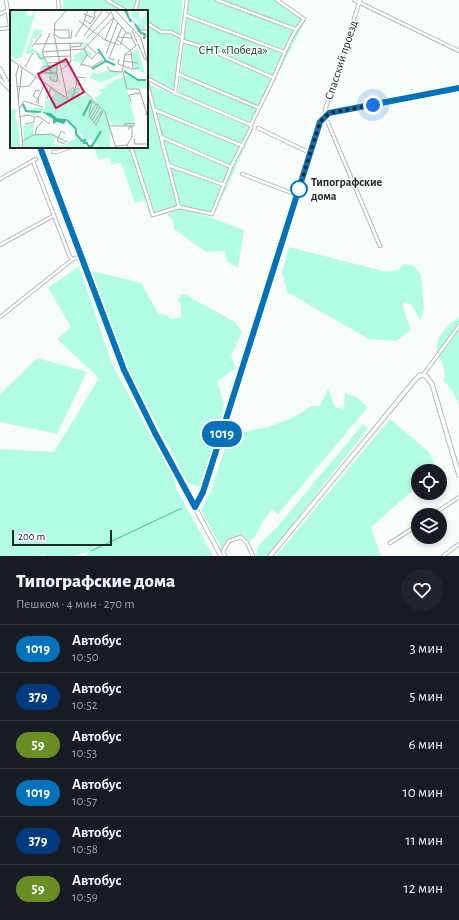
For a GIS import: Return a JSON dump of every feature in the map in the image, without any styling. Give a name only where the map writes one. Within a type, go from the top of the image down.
[{"type":"main road","points":[[0,69],[10,88]]},
{"type":"main road","points":[[325,116],[329,113],[459,88]]},
{"type":"main road","name":"Спасский проезд","points":[[195,507],[203,492],[257,326],[320,122],[325,116]]},
{"type":"main road","points":[[40,148],[124,370],[155,433],[221,556]]},
{"type":"main road","points":[[270,556],[408,387],[418,377],[423,375],[432,384],[459,475]]},
{"type":"street","points":[[6,0],[10,21]]},
{"type":"street","points":[[58,0],[60,10]]},
{"type":"street","points":[[107,0],[124,10]]},
{"type":"street","points":[[135,10],[138,0]]},
{"type":"street","points":[[176,93],[187,0]]},
{"type":"street","points":[[217,0],[295,29]]},
{"type":"street","points":[[131,148],[153,215],[178,207],[212,214],[231,167],[243,146],[259,108],[274,78],[284,52],[295,29],[304,18],[277,0]]},
{"type":"street","points":[[354,0],[459,51]]},
{"type":"street","name":"Спасский проезд","points":[[325,116],[325,110],[360,2]]},
{"type":"street","points":[[0,14],[8,10]]},
{"type":"street","points":[[186,15],[284,52]]},
{"type":"street","points":[[148,25],[161,32],[171,32],[183,40],[206,48],[274,78]]},
{"type":"street","points":[[0,29],[10,27]]},
{"type":"street","points":[[178,74],[259,108]]},
{"type":"street","points":[[0,79],[10,89]]},
{"type":"street","points":[[148,79],[251,127]]},
{"type":"street","points":[[148,87],[155,110],[178,207]]},
{"type":"street","points":[[155,110],[243,146]]},
{"type":"street","points":[[325,116],[380,246]]},
{"type":"street","points":[[258,128],[310,153]]},
{"type":"street","points":[[161,137],[231,167]]},
{"type":"street","points":[[53,152],[67,148]]},
{"type":"street","points":[[0,179],[34,160],[53,216],[70,257],[73,259]]},
{"type":"street","points":[[167,165],[224,186]]},
{"type":"street","points":[[242,174],[297,195]]},
{"type":"street","points":[[0,244],[53,216]]},
{"type":"street","points":[[0,317],[73,259],[82,257]]},
{"type":"street","points":[[423,375],[459,326]]},
{"type":"street","points":[[442,508],[459,497]]},
{"type":"street","points":[[390,544],[411,530]]},
{"type":"street","points":[[225,556],[223,551],[229,541],[241,537],[248,543],[253,556]]},
{"type":"street","points":[[443,556],[459,544]]},
{"type":"green space","points":[[63,0],[183,0],[174,89],[148,78],[148,10],[63,10]]},
{"type":"green space","name":"СНТ «Победа»","points":[[189,0],[275,0],[306,19],[251,126],[253,129],[213,217],[200,214],[244,230],[238,268],[227,261],[225,251],[206,252],[174,229],[173,221],[167,214],[180,209],[151,218],[145,201],[135,203],[121,162],[112,165],[109,157],[99,160],[94,148],[148,148],[148,84],[178,96]]},
{"type":"green space","points":[[289,247],[387,272],[398,270],[404,264],[414,266],[421,275],[424,308],[420,320],[412,305],[403,302],[403,307],[411,330],[396,341],[369,339],[287,292],[282,272]]},
{"type":"green space","points":[[79,266],[112,364],[175,481],[176,488],[213,556],[86,556],[90,551],[75,556],[45,556],[42,554],[41,556],[0,556],[0,449],[54,452],[99,378],[57,339],[71,327],[48,288]]},
{"type":"green space","points":[[92,271],[141,283],[158,313],[167,315],[170,319],[181,318],[181,306],[178,300],[181,295],[186,295],[235,322],[242,332],[231,356],[236,368],[217,381],[224,404],[217,436],[199,487],[188,483],[128,370]]},
{"type":"green space","points":[[459,317],[459,405],[453,392],[444,381],[444,371],[437,351],[437,345],[441,334]]},
{"type":"green space","points":[[37,358],[87,372],[57,434],[0,422],[0,394]]},
{"type":"green space","points":[[328,389],[335,407],[344,409],[345,393],[356,397],[368,407],[278,514],[272,510],[268,514],[252,540],[248,543],[241,537],[229,541],[223,551],[201,510],[211,491],[229,435],[251,431],[282,422],[292,418],[311,406],[320,406]]},
{"type":"green space","points":[[390,419],[429,452],[435,464],[411,464],[411,492],[371,527],[378,549],[382,556],[276,556]]},
{"type":"green space","points":[[363,424],[368,428],[268,556],[256,556],[259,545],[277,527]]},
{"type":"waterway","points":[[91,551],[182,508]]},
{"type":"bus line","name":"1019","points":[[40,148],[124,370],[155,433],[195,507],[203,492],[274,274],[320,122],[329,113],[459,88]]},
{"type":"place","name":"Типографские дома","points":[[299,189]]},
{"type":"route","points":[[299,189],[298,192],[320,122],[325,116],[329,113],[373,105]]}]
